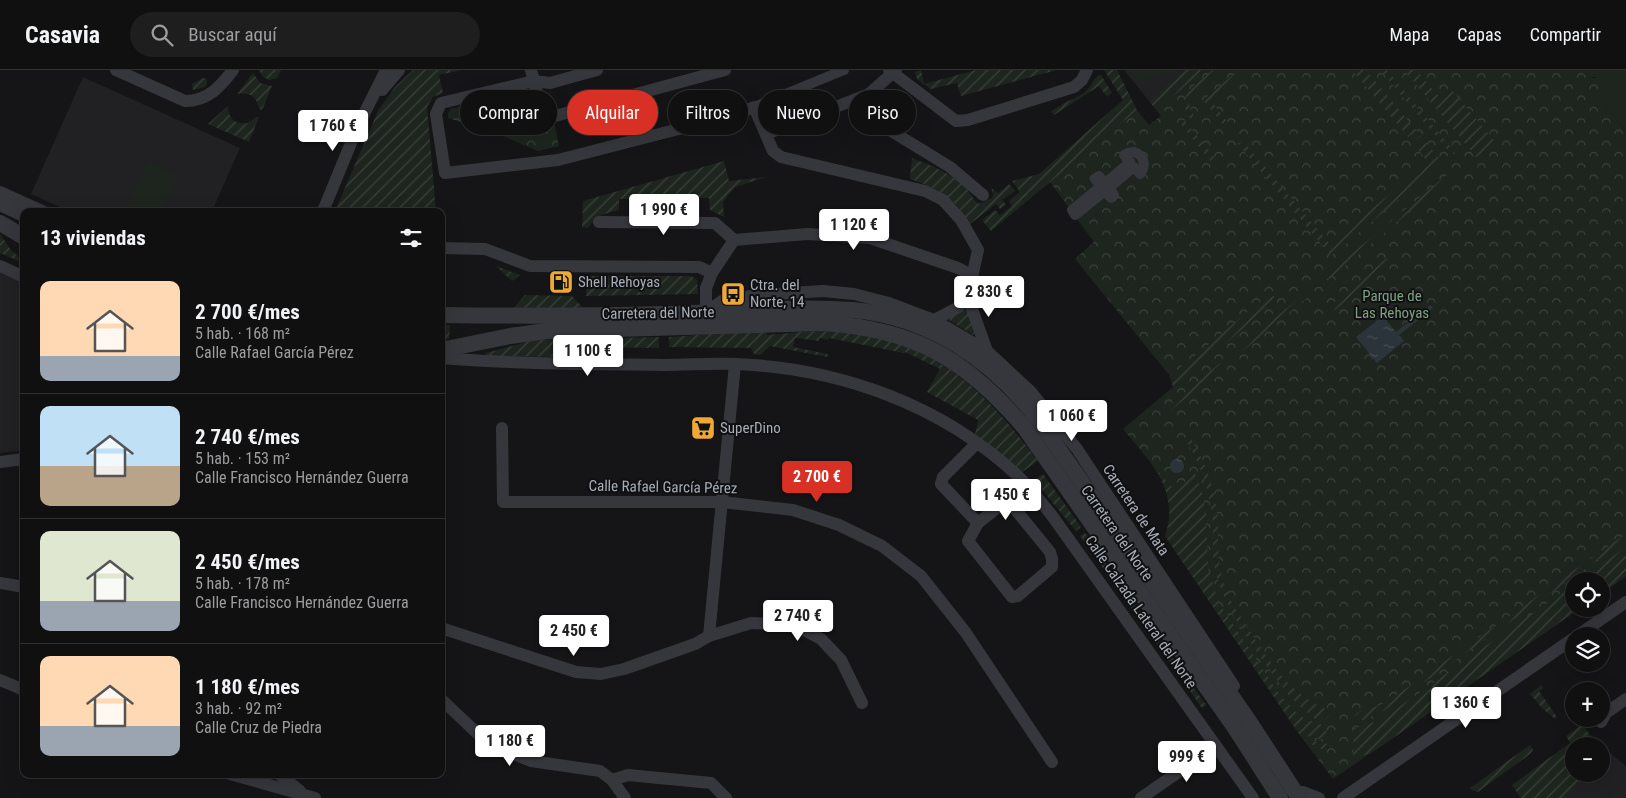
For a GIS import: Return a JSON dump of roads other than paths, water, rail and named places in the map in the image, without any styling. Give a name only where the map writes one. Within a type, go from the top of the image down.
[{"type":"street","points":[[116,70],[185,101],[195,101],[212,93],[220,87],[233,70]]},
{"type":"street","points":[[369,105],[399,70]]},
{"type":"street","points":[[597,70],[550,83],[533,76],[441,103],[436,114],[445,173],[558,160],[733,115],[844,70]]},
{"type":"street","points":[[533,76],[544,119],[725,70]]},
{"type":"street","points":[[873,90],[893,71],[956,121],[968,120],[1074,87],[1082,80],[1087,70]]},
{"type":"street","points":[[324,208],[358,126],[369,105],[380,74]]},
{"type":"street","points":[[754,106],[758,115]]},
{"type":"street","points":[[766,135],[773,151],[786,159],[925,191],[944,200],[961,220],[978,250],[969,291],[959,307],[934,320]]},
{"type":"street","points":[[898,135],[950,167],[983,195]]},
{"type":"street","points":[[1128,152],[1138,154],[1144,162],[1143,171],[1140,174],[1134,167],[1109,188],[1114,195],[1111,198],[1105,191],[1076,215],[1072,210],[1101,186],[1095,179],[1099,176],[1105,183],[1130,162],[1124,155],[1128,152]]},
{"type":"street","points":[[0,192],[35,208]]},
{"type":"street","points":[[0,203],[20,212]]},
{"type":"street","points":[[599,222],[715,222],[734,240],[806,234],[870,238],[958,268],[973,276]]},
{"type":"street","points":[[0,223],[20,235]]},
{"type":"street","points":[[706,312],[706,288],[712,273],[734,240]]},
{"type":"street","points":[[445,248],[485,249],[530,266],[699,268],[712,273]]},
{"type":"street","points":[[0,266],[20,276]]},
{"type":"street","name":"Carretera de Mata","points":[[706,312],[722,301],[757,295],[823,291],[854,294],[889,303],[934,320],[987,351],[1031,392],[1076,449],[1303,796]]},
{"type":"street","points":[[969,291],[972,308],[987,351]]},
{"type":"street","name":"Carretera del Norte","points":[[445,315],[664,314],[814,308],[854,310],[898,318],[932,331],[960,346],[984,362],[1020,397],[1303,796]]},
{"type":"street","name":"Carretera del Norte","points":[[445,349],[510,336],[547,331],[823,323],[870,328],[898,335],[926,346],[972,374],[993,393],[1024,427],[1235,728],[1280,798]]},
{"type":"street","name":"Calle Calzada Lateral del Norte","points":[[445,358],[497,362],[735,364],[805,372],[868,387],[902,400],[933,415],[976,443],[1020,478],[1053,516],[1253,798]]},
{"type":"street","points":[[709,636],[735,364]]},
{"type":"street","name":"Calle Rafael García Pérez","points":[[502,428],[503,502],[722,502],[793,510],[839,525],[882,546],[921,576],[966,633],[1052,762]]},
{"type":"street","points":[[976,443],[943,477],[941,484],[978,522]]},
{"type":"street","points":[[0,462],[20,460]]},
{"type":"street","points":[[1006,503],[1015,509],[1046,546],[1052,559],[1052,567],[1018,596],[1012,597],[968,541],[978,522],[1006,503]]},
{"type":"street","points":[[0,583],[20,586]]},
{"type":"street","points":[[1590,627],[1626,602]]},
{"type":"street","points":[[445,629],[576,672],[601,674],[633,666],[695,644],[709,636],[751,623],[795,625],[822,639],[841,660],[862,703]]},
{"type":"street","points":[[1343,798],[1565,644]]},
{"type":"street","points":[[0,680],[20,688]]},
{"type":"street","points":[[1610,710],[1626,699]]},
{"type":"street","points":[[445,702],[479,735],[508,752],[531,761],[600,771],[612,780],[624,798]]},
{"type":"street","points":[[1141,798],[1216,746]]},
{"type":"street","points":[[612,780],[628,775],[711,783],[726,798]]},
{"type":"street","points":[[244,778],[309,796]]},
{"type":"street","points":[[284,778],[309,796]]},
{"type":"street","points":[[1303,796],[1319,798]]},
{"type":"water","points":[[1430,305],[1433,308],[1399,335],[1404,341],[1377,363],[1356,337],[1383,316],[1396,332]]},
{"type":"water","points":[[1174,459],[1180,459],[1184,466],[1180,473],[1174,473],[1170,469],[1170,463]]},
{"type":"place","name":"Shell Rehoyas","points":[[561,282]]},
{"type":"place","name":"Ctra. del Norte, 14","points":[[733,294]]},
{"type":"place","name":"SuperDino","points":[[703,428]]},
{"type":"park label","name":"Parque de Las Rehoyas","points":[[1392,304]]}]
